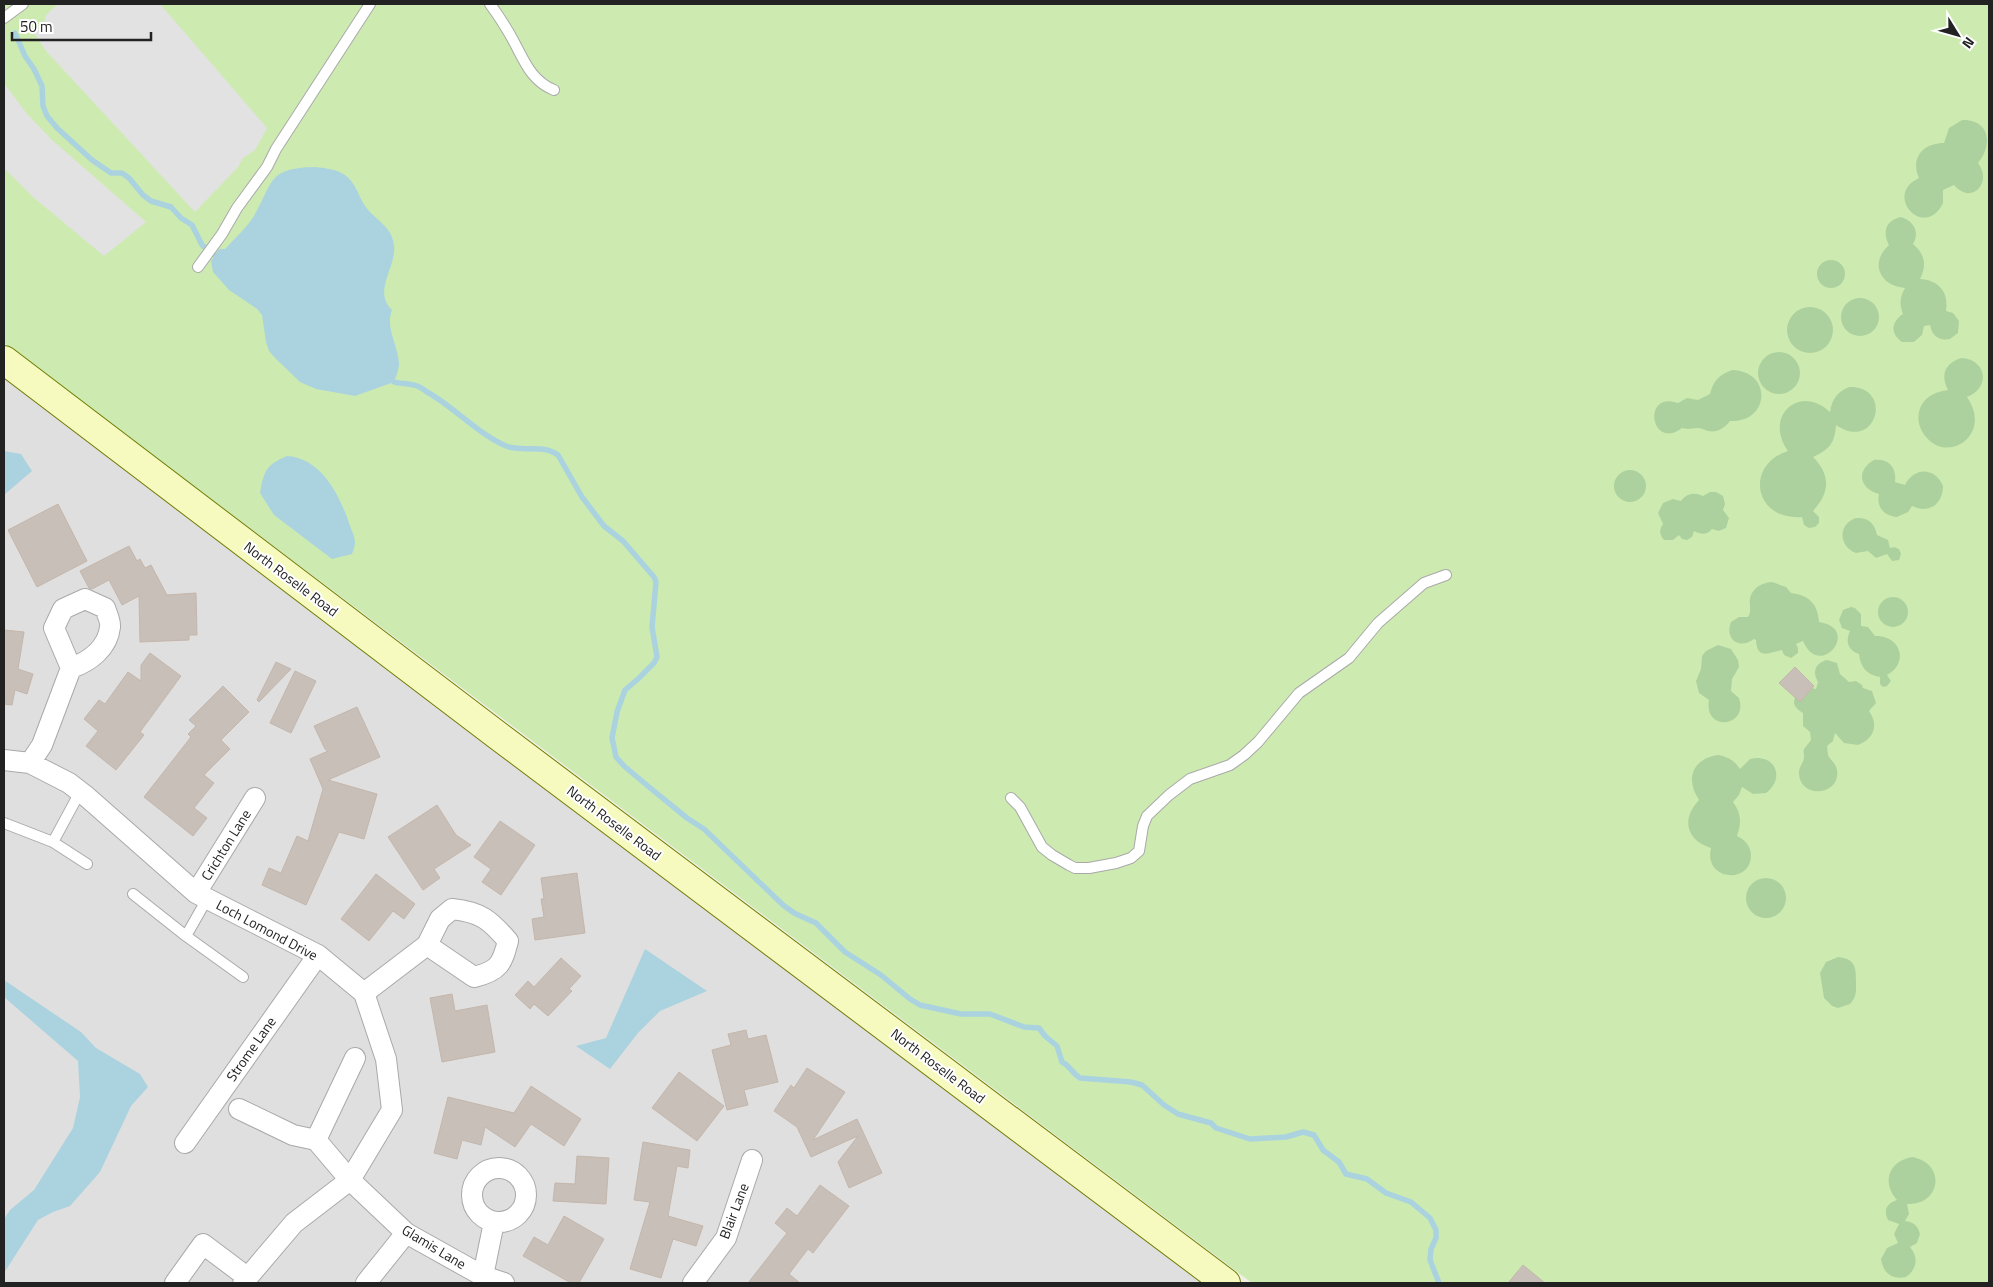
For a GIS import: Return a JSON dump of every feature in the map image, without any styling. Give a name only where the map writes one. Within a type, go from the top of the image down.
[{"type":"main road","name":"North Roselle Road","points":[[4,360],[501,738],[1226,1283]]},
{"type":"street","points":[[30,763],[42,746],[71,668]]},
{"type":"street","name":"Loch Lomond Drive","points":[[4,760],[30,763],[69,783],[202,896],[318,955],[364,994]]},
{"type":"street","name":"Crichton Lane","points":[[202,896],[255,798]]},
{"type":"street","points":[[175,1283],[203,1244],[245,1280],[294,1223],[350,1180],[392,1110],[386,1059],[364,994],[427,945]]},
{"type":"street","name":"Strome Lane","points":[[185,1143],[318,955]]},
{"type":"street","points":[[239,1109],[293,1135],[316,1140],[355,1058]]},
{"type":"street","name":"Glamis Lane","points":[[316,1140],[350,1180],[406,1233],[483,1276],[504,1283]]},
{"type":"street","name":"Blair Lane","points":[[694,1283],[726,1238],[752,1160]]},
{"type":"street","points":[[483,1276],[494,1222]]},
{"type":"street","points":[[366,1283],[406,1233]]},
{"type":"lane","points":[[4,18],[23,4]]},
{"type":"lane","points":[[198,267],[267,167],[276,149],[370,4]]},
{"type":"lane","points":[[490,4],[507,28],[533,75],[541,83],[554,90]]},
{"type":"lane","points":[[1010,798],[1020,807],[1042,846],[1069,866],[1089,868],[1131,858],[1139,851],[1144,820],[1168,795],[1190,779],[1230,765],[1244,755],[1258,742],[1299,693],[1348,658],[1378,623],[1424,583],[1446,574]]},
{"type":"lane","points":[[53,842],[80,792]]},
{"type":"lane","points":[[4,824],[53,842],[87,864]]},
{"type":"lane","points":[[133,894],[186,936],[243,977]]},
{"type":"lane","points":[[186,936],[202,896]]},
{"type":"shaded area","points":[[58,4],[160,4],[267,128],[255,150],[243,158],[238,167],[195,212],[46,51],[33,31],[44,23],[46,15]]},
{"type":"shaded area","points":[[4,83],[27,114],[52,140],[146,222],[104,256],[33,197],[4,168]]},
{"type":"shaded area","points":[[4,360],[1226,1283],[4,1283]]},
{"type":"green space","points":[[4,4],[1989,4],[1989,1283],[1252,1283],[4,343]]},
{"type":"green space","points":[[1962,120],[1978,124],[1986,134],[1986,149],[1978,163],[1982,170],[1982,184],[1973,192],[1967,193],[1954,185],[1943,190],[1943,203],[1935,214],[1926,218],[1918,216],[1910,211],[1906,203],[1905,194],[1909,186],[1919,178],[1916,164],[1917,158],[1924,149],[1944,143],[1949,128]]},
{"type":"green space","points":[[1901,217],[1909,221],[1916,231],[1913,244],[1924,260],[1924,269],[1920,279],[1937,284],[1941,288],[1946,298],[1946,311],[1953,313],[1959,321],[1958,333],[1950,339],[1937,337],[1932,332],[1930,325],[1924,326],[1922,335],[1914,342],[1902,342],[1895,335],[1894,324],[1903,314],[1901,300],[1905,288],[1889,283],[1880,272],[1879,266],[1883,252],[1889,245],[1886,236],[1887,227],[1892,221]]},
{"type":"green space","points":[[1831,260],[1841,264],[1845,274],[1841,284],[1831,288],[1821,284],[1817,274],[1821,264]]},
{"type":"green space","points":[[1860,298],[1874,303],[1879,317],[1874,331],[1860,336],[1846,331],[1841,317],[1846,303]]},
{"type":"green space","points":[[1810,307],[1823,311],[1829,317],[1833,330],[1829,343],[1823,349],[1810,353],[1797,349],[1791,343],[1787,330],[1791,317],[1797,311]]},
{"type":"green space","points":[[1779,352],[1794,358],[1800,373],[1794,388],[1779,394],[1764,388],[1758,373],[1764,358]]},
{"type":"green space","points":[[1961,358],[1976,363],[1981,368],[1983,374],[1983,381],[1980,387],[1975,393],[1967,397],[1974,411],[1975,423],[1965,441],[1955,446],[1935,445],[1924,434],[1918,415],[1926,399],[1938,392],[1948,390],[1944,379],[1945,370],[1951,363]]},
{"type":"green space","points":[[1732,370],[1745,373],[1755,379],[1760,387],[1761,397],[1759,406],[1753,414],[1743,419],[1730,421],[1716,431],[1682,428],[1671,433],[1663,432],[1657,427],[1654,420],[1655,412],[1659,405],[1666,401],[1678,403],[1687,398],[1698,400],[1710,394],[1717,379]]},
{"type":"green space","points":[[1849,387],[1863,389],[1872,396],[1876,406],[1875,416],[1870,425],[1861,431],[1850,431],[1836,425],[1833,441],[1827,449],[1813,457],[1823,470],[1826,484],[1823,498],[1813,511],[1819,517],[1819,523],[1815,527],[1809,528],[1804,525],[1802,517],[1786,516],[1773,510],[1765,502],[1760,491],[1760,479],[1765,468],[1774,458],[1788,451],[1781,438],[1780,426],[1782,416],[1788,408],[1797,402],[1807,401],[1819,404],[1830,412],[1836,396]]},
{"type":"green space","points":[[1874,460],[1887,462],[1895,472],[1895,482],[1905,485],[1909,479],[1919,472],[1935,475],[1943,486],[1937,503],[1924,509],[1912,506],[1908,512],[1897,517],[1885,513],[1880,507],[1879,494],[1868,488],[1862,479],[1864,469]]},
{"type":"green space","points":[[1630,470],[1636,471],[1641,475],[1645,480],[1645,492],[1641,497],[1636,501],[1630,502],[1624,501],[1619,497],[1615,492],[1614,486],[1615,480],[1619,475],[1624,471]]},
{"type":"green space","points":[[1710,492],[1716,492],[1723,496],[1725,504],[1723,510],[1729,518],[1726,528],[1719,531],[1712,529],[1704,534],[1694,531],[1692,537],[1687,540],[1682,539],[1679,535],[1673,540],[1664,540],[1660,532],[1663,524],[1658,513],[1663,503],[1673,499],[1681,501],[1691,494],[1703,496]]},
{"type":"green space","points":[[1856,518],[1871,522],[1877,535],[1888,540],[1890,548],[1899,549],[1901,554],[1899,560],[1892,561],[1887,554],[1876,558],[1868,551],[1856,553],[1850,550],[1842,535],[1846,525]]},
{"type":"green space","points":[[1772,582],[1786,587],[1791,593],[1811,601],[1817,610],[1819,622],[1831,626],[1837,633],[1834,649],[1827,654],[1819,656],[1810,652],[1803,641],[1796,644],[1798,653],[1791,658],[1784,655],[1782,650],[1762,653],[1759,651],[1754,639],[1744,644],[1732,638],[1729,628],[1731,622],[1739,617],[1748,617],[1751,596],[1755,589],[1763,584]]},
{"type":"green space","points":[[1893,597],[1904,601],[1908,612],[1904,623],[1893,627],[1882,623],[1878,612],[1882,601]]},
{"type":"green space","points":[[1851,607],[1861,614],[1861,626],[1868,627],[1875,636],[1891,640],[1899,650],[1900,657],[1898,663],[1894,670],[1887,675],[1891,681],[1887,686],[1883,687],[1880,684],[1880,677],[1865,670],[1859,654],[1850,648],[1848,639],[1850,631],[1842,628],[1839,620],[1843,610]]},
{"type":"green space","points":[[1718,645],[1731,649],[1738,660],[1739,667],[1732,679],[1731,691],[1739,698],[1740,708],[1738,715],[1726,722],[1718,721],[1713,717],[1709,710],[1709,700],[1699,693],[1696,681],[1701,669],[1702,656],[1706,651]]},
{"type":"green space","points":[[1827,660],[1837,663],[1840,674],[1849,682],[1856,681],[1863,688],[1872,691],[1876,703],[1869,711],[1874,721],[1874,726],[1868,739],[1858,745],[1844,743],[1835,733],[1833,741],[1827,746],[1828,756],[1835,764],[1837,770],[1837,778],[1833,785],[1827,789],[1813,791],[1806,788],[1801,782],[1799,774],[1799,769],[1804,759],[1804,749],[1811,740],[1810,732],[1803,726],[1803,713],[1795,706],[1794,702],[1797,696],[1808,687],[1816,689],[1818,682],[1815,675],[1816,668],[1820,663]]},
{"type":"green space","points":[[1718,755],[1730,759],[1740,769],[1750,759],[1759,758],[1766,760],[1775,768],[1776,774],[1772,787],[1766,793],[1753,794],[1742,787],[1739,795],[1733,802],[1740,818],[1737,836],[1747,843],[1751,854],[1749,864],[1744,871],[1737,874],[1728,875],[1720,873],[1710,859],[1711,848],[1696,840],[1689,828],[1690,814],[1699,800],[1692,785],[1694,771],[1702,761]]},
{"type":"green space","points":[[1766,878],[1777,881],[1783,887],[1786,898],[1783,909],[1777,915],[1766,918],[1755,915],[1749,909],[1746,898],[1749,887],[1755,881]]},
{"type":"green space","points":[[1838,957],[1852,962],[1854,965],[1856,989],[1855,996],[1850,1004],[1838,1008],[1832,1006],[1824,998],[1820,973],[1826,962]]},
{"type":"green space","points":[[1912,1157],[1923,1161],[1931,1167],[1935,1175],[1935,1183],[1933,1192],[1927,1198],[1918,1203],[1907,1204],[1909,1214],[1905,1221],[1915,1225],[1920,1234],[1917,1243],[1910,1247],[1916,1259],[1913,1270],[1906,1277],[1901,1278],[1886,1272],[1881,1259],[1887,1248],[1898,1243],[1894,1234],[1899,1224],[1888,1220],[1886,1213],[1888,1205],[1897,1200],[1889,1186],[1890,1173],[1898,1163]]},
{"type":"water","points":[[315,167],[334,170],[349,178],[365,206],[387,228],[393,238],[394,253],[384,295],[386,303],[392,310],[390,323],[398,356],[398,371],[394,382],[355,396],[316,389],[300,382],[269,351],[262,315],[257,309],[229,290],[213,272],[211,261],[219,249],[225,249],[248,224],[274,179],[288,170]]},
{"type":"water","points":[[4,451],[21,454],[32,471],[4,495]]},
{"type":"water","points":[[287,456],[299,458],[309,463],[326,478],[333,488],[344,509],[354,537],[355,544],[352,554],[332,559],[274,515],[260,493],[261,486],[264,474],[270,466]]},
{"type":"water","points":[[645,949],[707,991],[660,1011],[638,1033],[610,1069],[576,1046],[606,1038]]},
{"type":"water","points":[[4,980],[81,1032],[96,1048],[140,1074],[148,1087],[131,1106],[100,1172],[70,1206],[38,1220],[4,1273],[4,1219],[10,1210],[34,1190],[73,1128],[80,1097],[78,1061],[4,997]]},
{"type":"building","points":[[58,504],[87,561],[37,587],[8,530]]},
{"type":"building","points":[[129,546],[137,561],[140,559],[145,568],[151,565],[167,595],[196,593],[197,635],[189,635],[189,640],[140,642],[139,596],[122,605],[109,580],[92,589],[89,588],[80,571]]},
{"type":"building","points":[[4,630],[24,632],[18,669],[33,674],[27,694],[15,690],[12,705],[4,704]]},
{"type":"building","points":[[150,653],[181,676],[140,732],[144,735],[116,770],[86,746],[98,731],[84,719],[99,700],[105,704],[128,672],[141,681],[141,665]]},
{"type":"building","points":[[276,662],[291,669],[259,702],[257,700]]},
{"type":"building","points":[[1795,667],[1814,686],[1800,702],[1779,683]]},
{"type":"building","points":[[295,671],[316,681],[291,733],[270,723]]},
{"type":"building","points":[[223,686],[249,712],[221,740],[230,749],[204,775],[214,783],[194,808],[207,818],[193,836],[144,797],[191,737],[188,734],[196,726],[189,720]]},
{"type":"building","points":[[357,707],[380,757],[328,780],[377,794],[364,839],[339,832],[306,905],[262,885],[269,868],[281,873],[297,836],[308,841],[323,789],[310,759],[328,751],[325,749],[314,726]]},
{"type":"building","points":[[437,805],[456,835],[471,845],[434,869],[440,878],[423,890],[388,837]]},
{"type":"building","points":[[500,821],[535,845],[501,895],[482,882],[491,869],[474,857]]},
{"type":"building","points":[[577,873],[585,933],[535,940],[532,919],[544,917],[541,899],[544,899],[541,878]]},
{"type":"building","points":[[376,874],[415,904],[404,919],[393,911],[369,941],[341,919]]},
{"type":"building","points":[[561,958],[581,976],[569,989],[572,991],[548,1016],[534,1004],[530,1009],[515,995],[528,981],[534,987]]},
{"type":"building","points":[[452,994],[455,1011],[487,1005],[495,1052],[442,1062],[430,998]]},
{"type":"building","points":[[746,1030],[748,1039],[766,1035],[778,1082],[744,1090],[748,1105],[727,1110],[712,1050],[731,1045],[728,1034]]},
{"type":"building","points":[[807,1068],[845,1092],[813,1140],[857,1119],[882,1173],[849,1188],[838,1162],[858,1136],[811,1157],[797,1127],[774,1111],[791,1085],[794,1088]]},
{"type":"building","points":[[679,1072],[724,1106],[697,1141],[652,1108]]},
{"type":"building","points":[[531,1086],[581,1119],[564,1146],[531,1124],[515,1147],[485,1127],[481,1145],[462,1140],[457,1159],[434,1153],[448,1097],[514,1113]]},
{"type":"building","points":[[643,1142],[690,1150],[688,1168],[677,1166],[668,1216],[703,1226],[696,1246],[673,1239],[661,1278],[630,1269],[650,1202],[634,1200]]},
{"type":"building","points":[[577,1156],[609,1158],[606,1204],[553,1201],[555,1183],[575,1184]]},
{"type":"building","points":[[820,1185],[849,1206],[813,1253],[808,1249],[789,1274],[800,1283],[748,1283],[787,1233],[775,1223],[787,1208],[797,1216]]},
{"type":"building","points":[[564,1216],[604,1239],[579,1283],[571,1283],[523,1256],[534,1237],[548,1245]]},
{"type":"building","points":[[1523,1265],[1545,1283],[1508,1283]]},
{"type":"waterway","points":[[15,33],[25,56],[42,86],[43,106],[47,116],[57,128],[92,160],[111,173],[122,173],[129,178],[143,195],[151,201],[171,207],[181,218],[192,225],[202,245],[215,255]]},
{"type":"waterway","points":[[394,382],[420,387],[486,435],[506,446],[519,449],[552,451],[558,455],[582,497],[604,526],[623,541],[654,577],[656,582],[652,627],[657,657],[654,663],[625,690],[617,712],[612,738],[616,757],[649,787],[687,818],[704,829],[783,905],[794,913],[816,923],[845,952],[881,975],[920,1005],[961,1014],[990,1014],[1024,1027],[1039,1028],[1057,1046],[1062,1062],[1080,1078],[1131,1082],[1142,1085],[1164,1105],[1178,1114],[1211,1123],[1216,1128],[1250,1139],[1286,1137],[1303,1132],[1314,1135],[1323,1150],[1339,1162],[1346,1174],[1367,1179],[1386,1193],[1411,1202],[1430,1218],[1436,1230],[1436,1238],[1431,1249],[1430,1260],[1439,1283]]}]
